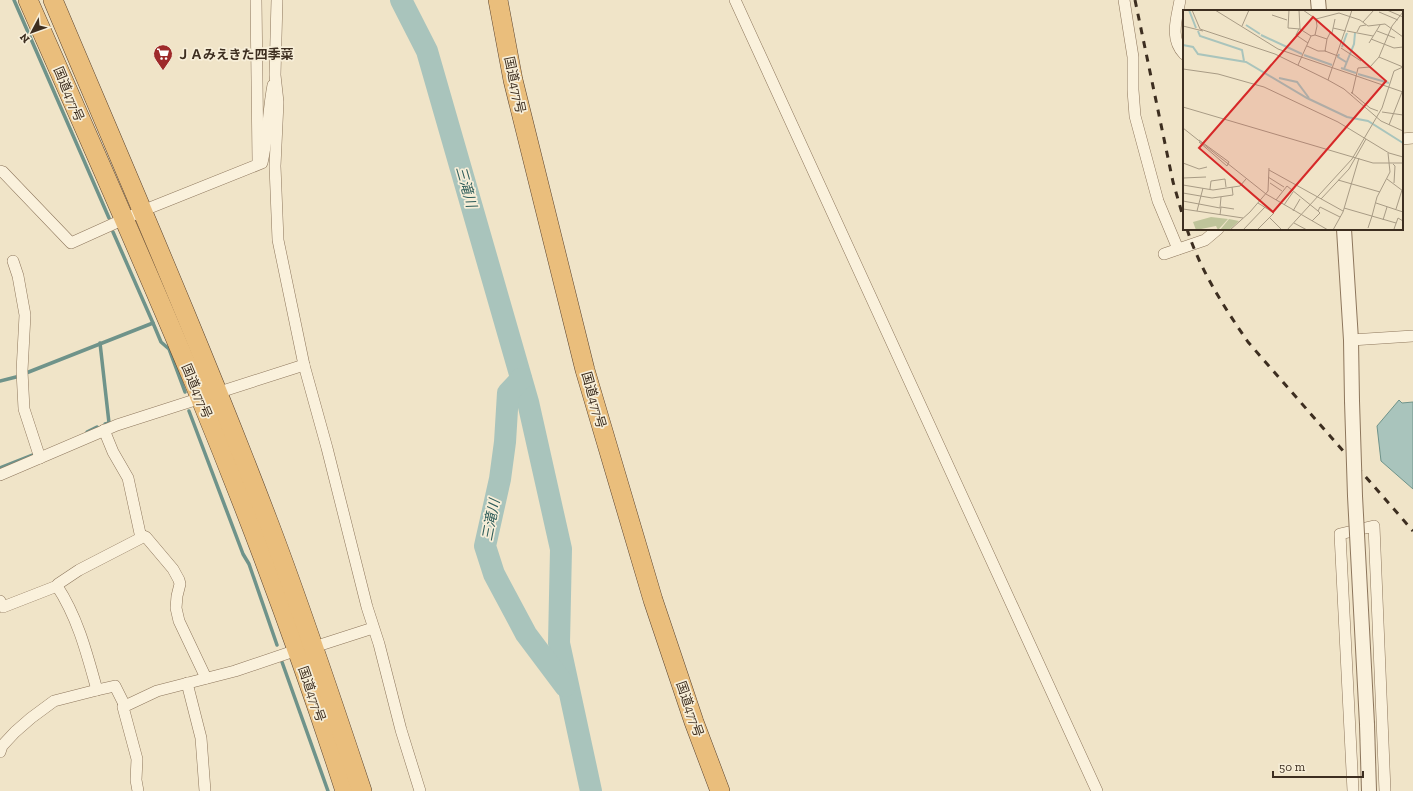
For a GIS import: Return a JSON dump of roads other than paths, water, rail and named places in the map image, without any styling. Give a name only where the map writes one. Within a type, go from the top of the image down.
[{"type":"highway","name":"国道477号","points":[[28,0],[124,219],[209,395],[268,522],[345,791]]},
{"type":"highway","name":"国道477号","points":[[53,0],[142,211],[209,395]]},
{"type":"highway","name":"国道477号","points":[[498,0],[513,80],[585,370],[653,600],[694,722],[720,791]]},
{"type":"highway","name":"国道477号","points":[[305,649],[362,791]]},
{"type":"street","points":[[256,0],[258,165]]},
{"type":"street","points":[[277,0],[275,75],[278,102],[275,166],[278,240],[304,365],[327,448],[367,607],[379,644],[401,730],[420,791]]},
{"type":"street","points":[[736,0],[1097,791]]},
{"type":"street","points":[[1124,0],[1133,57],[1135,116],[1158,201],[1178,249]]},
{"type":"street","points":[[1180,0],[1174,33],[1183,53]]},
{"type":"street","points":[[1318,0],[1320,10]]},
{"type":"street","points":[[0,171],[3,172],[71,243],[142,211],[262,163],[266,146],[269,105],[275,75]]},
{"type":"street","points":[[1403,139],[1413,138]]},
{"type":"street","points":[[1164,254],[1205,240],[1217,230]]},
{"type":"street","points":[[1344,230],[1351,340],[1356,496],[1368,724],[1369,791]]},
{"type":"street","points":[[13,261],[18,276],[25,315],[22,375],[24,409],[40,458]]},
{"type":"street","points":[[1351,340],[1413,336]]},
{"type":"street","points":[[0,475],[117,425],[304,365]]},
{"type":"street","points":[[0,601],[3,607],[57,586],[79,570],[141,538],[128,478],[113,452],[104,430]]},
{"type":"street","points":[[1353,791],[1340,534],[1374,526],[1385,791]]},
{"type":"street","points":[[140,535],[146,537],[173,569],[179,580],[180,584],[176,608],[179,621],[206,678]]},
{"type":"street","points":[[57,586],[68,603],[82,637],[97,690]]},
{"type":"street","points":[[138,791],[136,780],[137,759],[123,707],[157,691],[182,683],[236,670],[373,628]]},
{"type":"street","points":[[187,683],[201,738],[205,791]]},
{"type":"street","points":[[0,752],[2,746],[15,732],[30,718],[54,701],[115,686],[125,706]]},
{"type":"water","points":[[1399,400],[1402,403],[1413,402],[1413,489],[1381,461],[1377,426]]},
{"type":"waterway","points":[[14,0],[109,218]]},
{"type":"waterway","name":"三滝川","points":[[401,0],[427,51],[528,402],[561,549],[559,643],[591,791]]},
{"type":"waterway","points":[[113,232],[161,342],[169,349],[185,392]]},
{"type":"waterway","points":[[0,381],[16,377],[153,323]]},
{"type":"waterway","points":[[100,343],[109,423],[105,424]]},
{"type":"waterway","name":"三滝川","points":[[521,379],[508,393],[505,442],[500,479],[485,546],[494,574],[526,634],[565,686]]},
{"type":"waterway","points":[[189,411],[243,554],[249,564],[277,645]]},
{"type":"waterway","points":[[87,432],[97,427]]},
{"type":"waterway","points":[[0,468],[33,455]]},
{"type":"waterway","points":[[282,662],[328,791]]},
{"type":"railway","points":[[1135,0],[1173,182],[1183,217]]},
{"type":"railway","points":[[1187,230],[1206,274],[1248,342],[1413,531]]},
{"type":"place","name":"ＪＡみえきた四季菜","points":[[163,71]]}]
